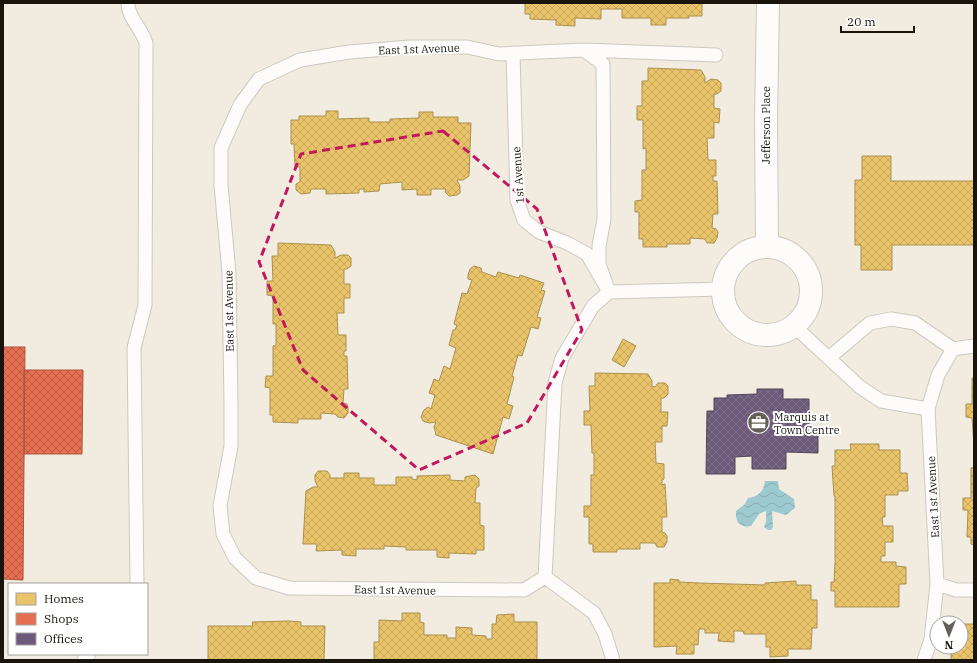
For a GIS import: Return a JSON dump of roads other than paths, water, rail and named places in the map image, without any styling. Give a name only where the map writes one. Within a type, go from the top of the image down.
[{"type":"street","name":"Jefferson Place","points":[[767,246],[766,119],[768,3]]},
{"type":"street","points":[[767,246],[788,253],[800,262],[808,274],[811,288],[810,302],[804,315],[794,326],[781,333],[768,335],[754,333],[731,317],[725,304],[723,289],[726,275],[734,262],[746,253],[767,246]]},
{"type":"lane","points":[[128,3],[128,10],[142,32],[146,43],[145,305],[134,348],[137,583]]},
{"type":"lane","name":"East 1st Avenue","points":[[545,577],[524,590],[289,588],[256,578],[235,558],[222,534],[220,506],[231,446],[229,272],[221,185],[221,148],[240,105],[259,78],[300,60],[349,52],[410,47],[467,47],[499,54],[584,50],[716,55]]},
{"type":"lane","points":[[584,50],[603,64],[604,219],[598,246],[600,264],[610,292]]},
{"type":"lane","name":"1st Avenue","points":[[513,53],[517,200],[524,220],[538,232],[567,243],[587,254],[610,292]]},
{"type":"lane","points":[[613,660],[605,634],[594,614],[545,577],[555,383],[562,358],[593,306],[610,292],[723,289]]},
{"type":"lane","points":[[830,357],[870,323],[891,319],[915,323],[953,349],[974,346]]},
{"type":"lane","points":[[794,326],[830,357],[860,387],[881,401],[928,409]]},
{"type":"lane","name":"East 1st Avenue","points":[[924,660],[931,639],[937,584],[928,409],[938,375],[953,349]]},
{"type":"lane","points":[[937,584],[956,590],[974,590]]},
{"type":"water","points":[[765,481],[778,481],[779,489],[794,499],[795,508],[786,515],[772,511],[773,527],[771,530],[764,527],[766,522],[766,511],[759,514],[751,526],[741,525],[737,521],[736,511],[745,504],[748,498],[760,493]]},
{"type":"place","name":"Marquis at Town Centre","points":[[758,423]]}]
